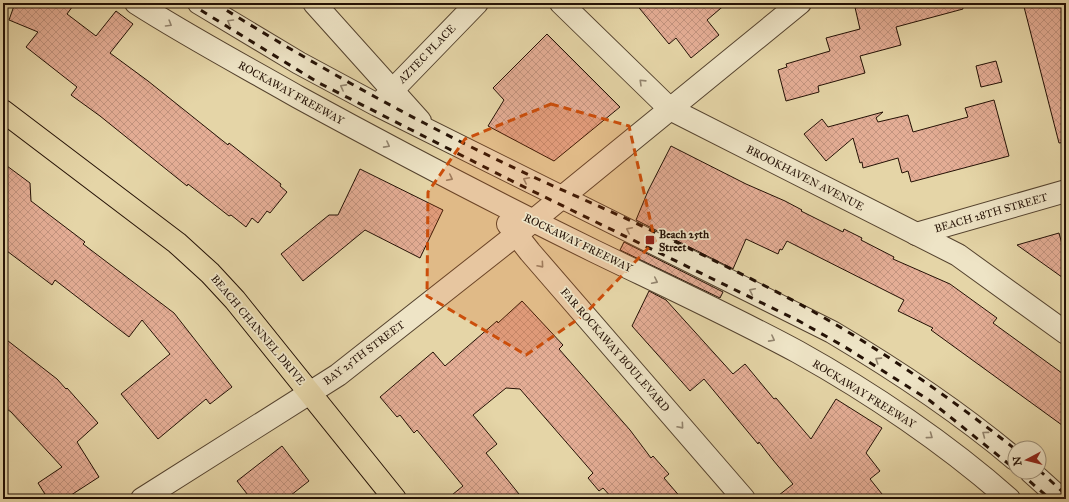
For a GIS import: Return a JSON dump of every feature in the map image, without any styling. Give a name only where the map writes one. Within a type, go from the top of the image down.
[{"type":"main road","name":"BEACH CHANNEL DRIVE","points":[[3,111],[194,258],[231,296],[395,499]]},
{"type":"street","name":"ROCKAWAY FREEWAY","points":[[136,3],[214,50],[359,130],[490,199]]},
{"type":"street","points":[[200,3],[299,63],[385,98],[429,130],[536,185],[832,332],[869,354],[951,408],[1007,453]]},
{"type":"street","points":[[314,3],[385,98]]},
{"type":"street","name":"AZTEC PLACE","points":[[385,98],[477,3]]},
{"type":"street","name":"BROOKHAVEN AVENUE","points":[[560,3],[670,109],[958,255],[1066,333]]},
{"type":"street","points":[[524,228],[800,3]]},
{"type":"street","name":"BEACH 28TH STREET","points":[[916,234],[1066,191]]},
{"type":"street","name":"FAR ROCKAWAY BOULEVARD","points":[[490,199],[524,228],[530,252],[744,499]]},
{"type":"street","name":"ROCKAWAY FREEWAY","points":[[524,228],[765,335],[827,369],[886,406],[942,445],[1009,499]]},
{"type":"street","name":"BAY 25TH STREET","points":[[142,499],[338,375],[524,228]]},
{"type":"street","points":[[1040,480],[1061,499]]},
{"type":"highlighted area","points":[[551,104],[629,126],[655,241],[584,315],[526,355],[427,296],[428,192],[465,139]]},
{"type":"building","points":[[15,3],[75,3],[67,14],[96,36],[116,11],[133,24],[110,53],[148,81],[228,145],[229,143],[281,184],[280,186],[287,192],[270,213],[267,211],[258,223],[252,218],[246,227],[231,215],[229,216],[188,184],[187,186],[100,116],[71,95],[77,87],[26,47],[38,32],[9,20]]},
{"type":"building","points":[[635,3],[727,3],[707,20],[719,35],[691,58],[676,38],[669,44]]},
{"type":"building","points":[[854,3],[962,3],[963,9],[896,27],[901,45],[860,56],[865,73],[818,86],[819,92],[786,101],[778,70],[787,67],[786,64],[830,51],[826,38],[860,29]]},
{"type":"building","points":[[1023,3],[1066,3],[1066,142],[1059,143]]},
{"type":"building","points":[[547,34],[620,107],[554,161],[488,126],[504,100],[493,88]]},
{"type":"building","points":[[996,61],[1002,82],[981,87],[976,66]]},
{"type":"building","points":[[994,100],[1009,156],[911,182],[908,171],[902,173],[898,158],[863,168],[862,162],[860,163],[853,138],[826,161],[804,134],[822,119],[828,127],[883,112],[876,118],[878,122],[908,115],[913,132],[968,117],[965,108]]},
{"type":"building","points":[[671,146],[746,184],[785,201],[802,210],[801,211],[843,232],[844,229],[862,238],[861,240],[894,257],[893,259],[950,284],[997,318],[993,323],[1066,376],[1066,428],[931,330],[933,328],[898,311],[904,300],[787,241],[782,250],[780,249],[778,254],[746,239],[733,269],[636,220],[648,191]]},
{"type":"building","points":[[3,163],[30,183],[31,201],[85,242],[83,244],[174,313],[232,387],[210,404],[206,399],[158,439],[121,394],[170,354],[142,320],[129,337],[55,280],[52,285],[3,248]]},
{"type":"building","points":[[360,169],[443,210],[420,258],[365,230],[303,281],[281,254],[329,215],[338,215]]},
{"type":"building","points":[[1059,233],[1066,259],[1066,280],[1017,245]]},
{"type":"building","points":[[624,242],[723,292],[720,298],[620,250]]},
{"type":"building","points":[[649,291],[666,300],[733,374],[745,364],[774,399],[776,398],[811,439],[836,399],[882,428],[866,453],[880,471],[870,479],[886,499],[774,499],[793,484],[759,442],[758,444],[704,379],[690,391],[632,326]]},
{"type":"building","points":[[522,301],[563,345],[559,349],[630,430],[651,458],[653,456],[669,474],[664,478],[682,499],[613,499],[603,488],[599,491],[588,478],[593,473],[520,389],[506,388],[473,415],[497,444],[486,453],[523,499],[447,499],[463,486],[417,430],[414,433],[400,415],[397,417],[380,397],[433,352],[445,366],[497,321],[498,323]]},
{"type":"building","points":[[3,337],[57,379],[66,389],[67,388],[98,423],[77,442],[99,477],[65,499],[48,499],[38,483],[62,467],[11,412],[3,406]]},
{"type":"building","points":[[282,446],[309,481],[286,499],[251,499],[237,481]]},
{"type":"railway","points":[[189,3],[319,83],[516,183],[799,321],[845,347],[929,400],[1007,463]]},
{"type":"railway","points":[[215,3],[286,46],[395,108],[523,172],[692,250],[805,307],[867,344],[928,384],[1007,443]]},
{"type":"railway","points":[[1047,477],[1066,495]]},
{"type":"railway","points":[[1028,480],[1050,499]]},
{"type":"place","name":"Beach 25th Street","points":[[650,240]]}]
